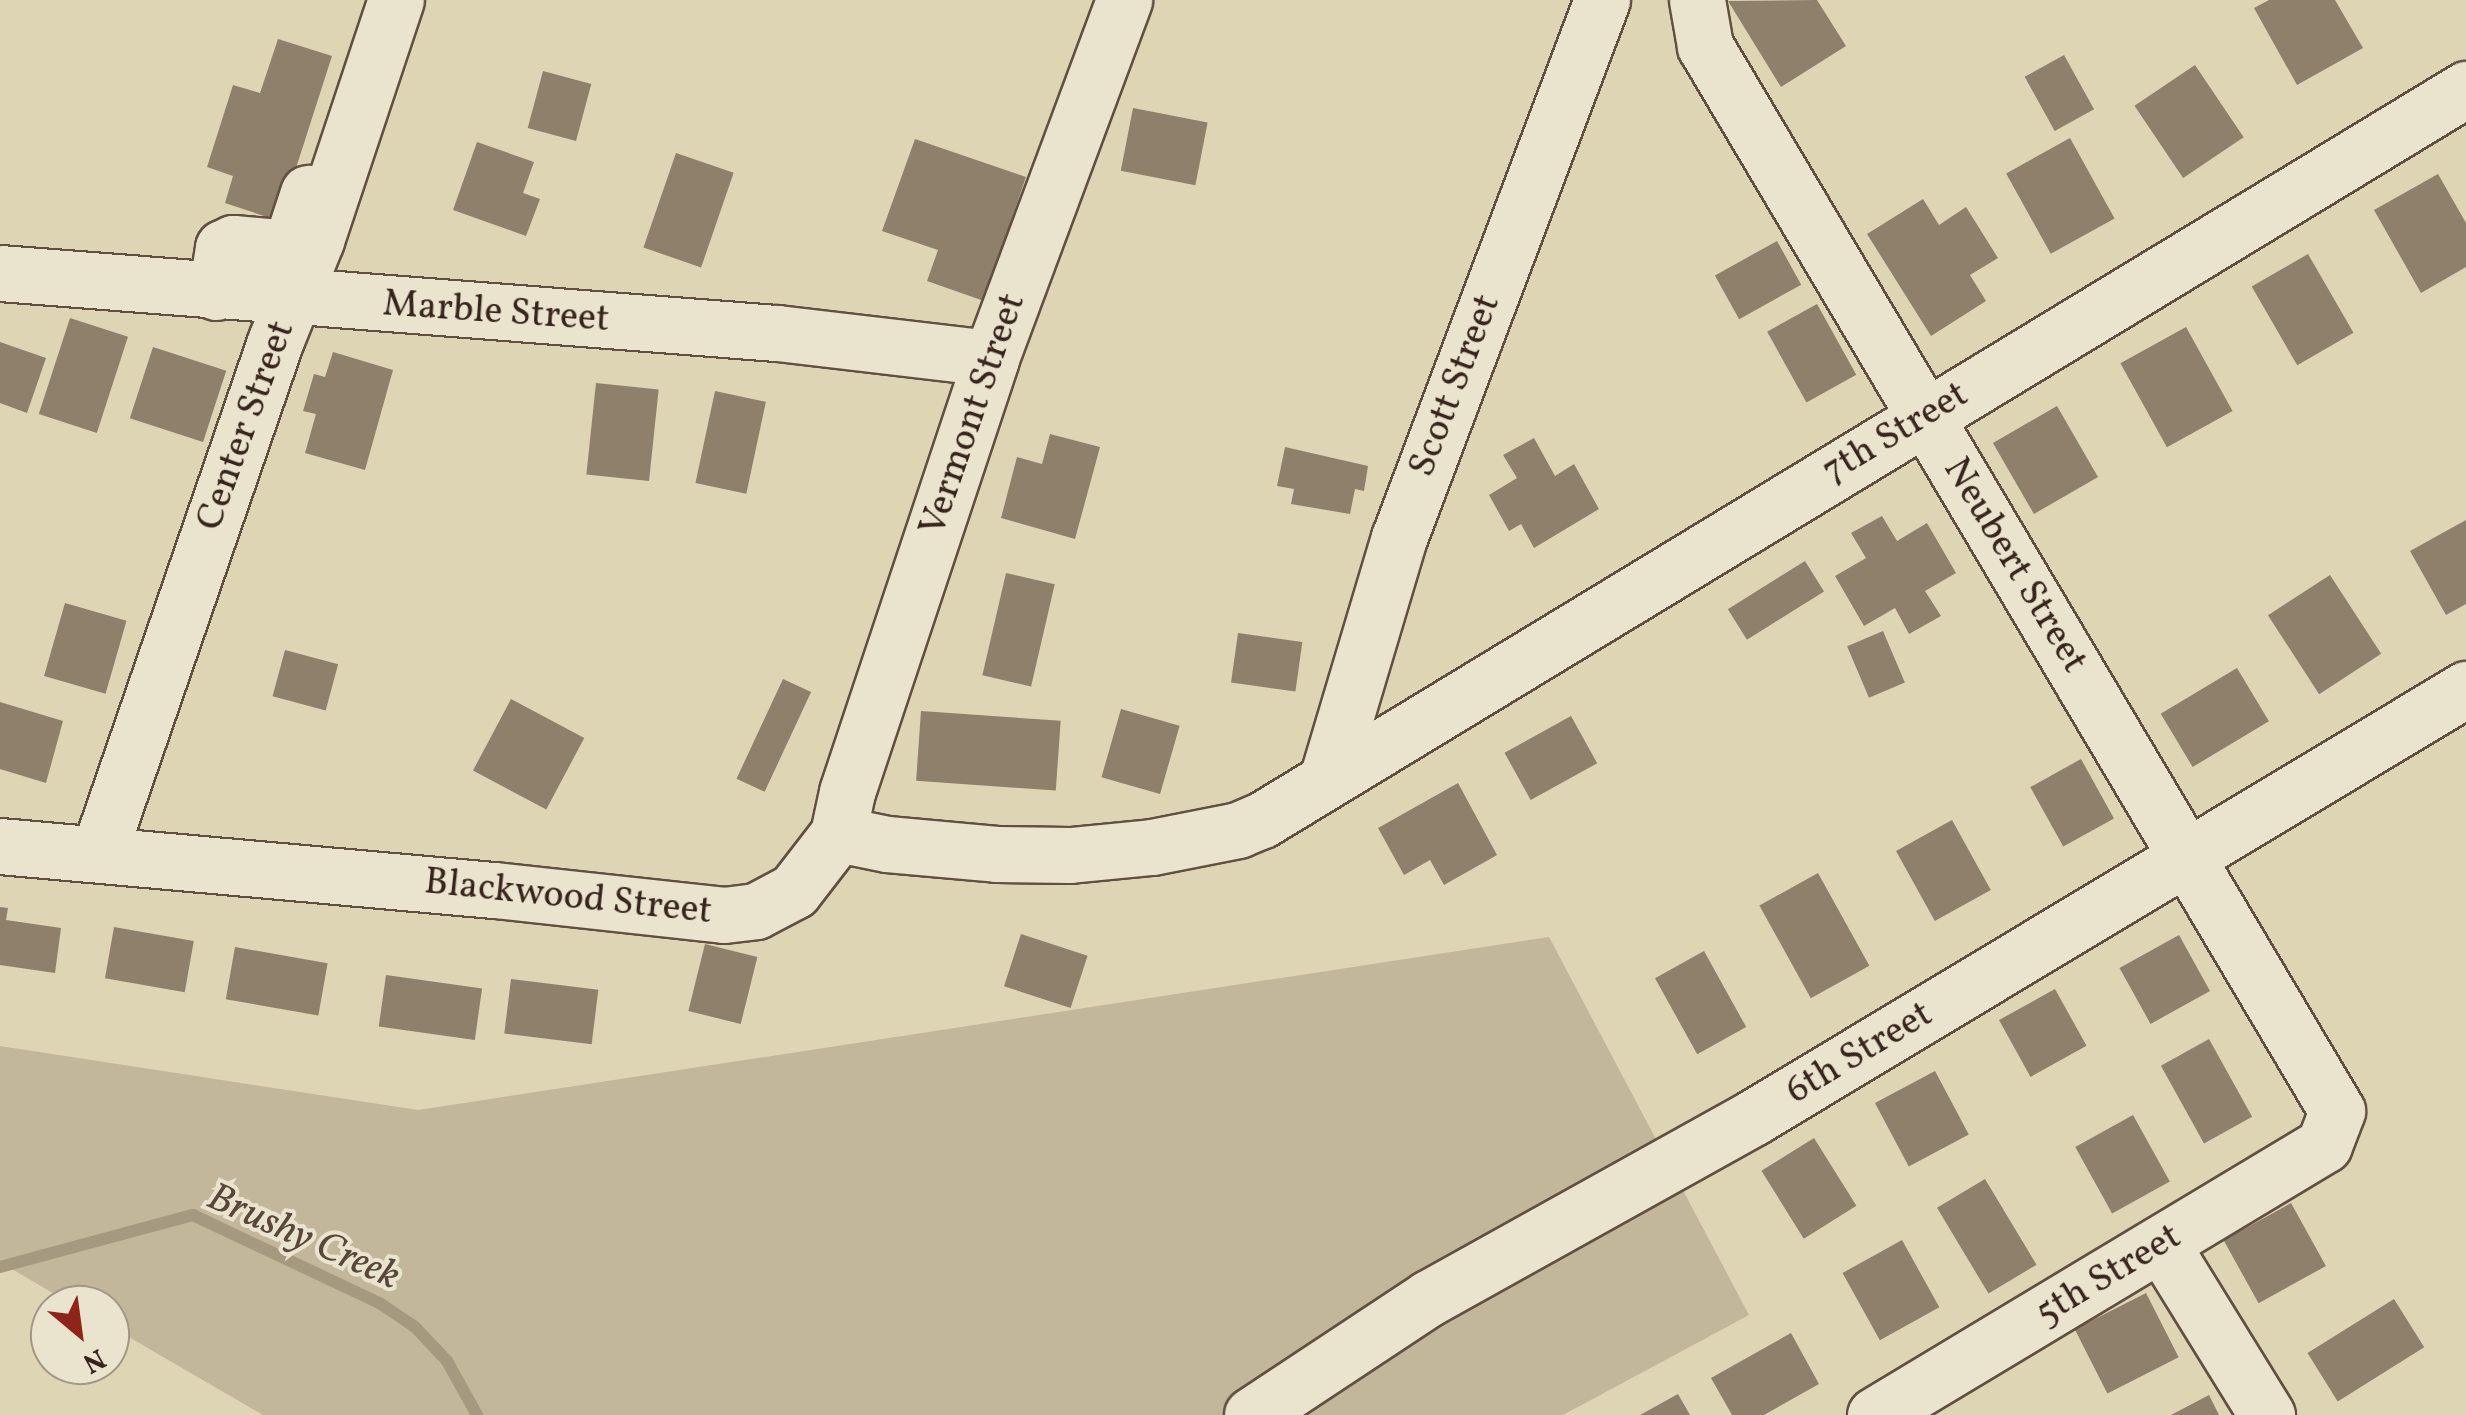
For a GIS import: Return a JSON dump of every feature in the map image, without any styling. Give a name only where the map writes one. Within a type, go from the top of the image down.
[{"type":"street","name":"Vermont Street","points":[[838,834],[847,792],[991,358],[1124,0]]},
{"type":"street","name":"Scott Street","points":[[1327,779],[1399,538],[1602,0]]},
{"type":"street","name":"Neubert Street","points":[[1696,0],[1704,46],[2330,1092],[2338,1111],[2334,1128]]},
{"type":"street","name":"Center Street","points":[[98,852],[298,266],[391,16]]},
{"type":"street","name":"7th Street","points":[[1327,779],[2466,89]]},
{"type":"street","name":"Marble Street","points":[[0,273],[216,292],[298,266],[777,333],[991,358]]},
{"type":"street","name":"6th Street","points":[[1252,1415],[1429,1298],[1754,1118],[2466,689]]},
{"type":"street","points":[[838,834],[887,844],[997,854],[1070,855],[1152,847],[1250,825],[1327,779]]},
{"type":"street","name":"Blackwood Street","points":[[0,846],[98,852],[724,915],[756,910],[794,892],[838,834]]},
{"type":"street","name":"5th Street","points":[[1875,1415],[2324,1144],[2334,1128]]},
{"type":"street","points":[[2162,1245],[2267,1415]]},
{"type":"shaded area","points":[[1549,937],[1749,1315],[1563,1415],[263,1415],[130,1338],[130,1285],[39,1285],[0,1262],[0,1046],[418,1110]]},
{"type":"building","points":[[1817,0],[1846,46],[1781,87],[1728,1]]},
{"type":"building","points":[[2269,0],[2335,0],[2363,48],[2297,85],[2254,8]]},
{"type":"building","points":[[278,39],[332,56],[279,221],[225,203],[233,176],[207,167],[233,85],[260,93]]},
{"type":"building","points":[[2064,55],[2094,109],[2055,131],[2025,77]]},
{"type":"building","points":[[2195,65],[2244,137],[2183,178],[2134,106]]},
{"type":"building","points":[[543,71],[591,84],[576,141],[528,128]]},
{"type":"building","points":[[1133,108],[1208,123],[1195,185],[1121,171]]},
{"type":"building","points":[[2070,138],[2115,218],[2051,254],[2006,173]]},
{"type":"building","points":[[915,139],[1026,177],[984,301],[927,281],[938,250],[882,231]]},
{"type":"building","points":[[477,142],[534,162],[523,193],[540,199],[526,236],[453,210]]},
{"type":"building","points":[[676,153],[734,173],[701,267],[643,248]]},
{"type":"building","points":[[2438,174],[2466,223],[2466,267],[2421,293],[2374,210]]},
{"type":"building","points":[[1923,199],[1939,225],[1966,207],[1998,258],[1970,275],[1986,301],[1931,336],[1867,234]]},
{"type":"building","points":[[1777,241],[1801,285],[1739,319],[1715,275]]},
{"type":"building","points":[[2308,254],[2354,333],[2297,365],[2252,286]]},
{"type":"building","points":[[1817,304],[1856,375],[1806,402],[1767,332]]},
{"type":"building","points":[[70,318],[128,337],[97,433],[39,414]]},
{"type":"building","points":[[2186,327],[2233,411],[2167,447],[2120,363]]},
{"type":"building","points":[[0,342],[46,358],[27,413],[0,403]]},
{"type":"building","points":[[153,347],[226,371],[203,442],[130,418]]},
{"type":"building","points":[[333,352],[393,370],[365,470],[305,453],[316,414],[303,411],[314,374],[325,377]]},
{"type":"building","points":[[596,383],[659,390],[649,481],[586,474]]},
{"type":"building","points":[[715,391],[766,402],[746,494],[695,483]]},
{"type":"building","points":[[2057,406],[2098,477],[2034,514],[1993,443]]},
{"type":"building","points":[[1050,434],[1100,447],[1075,539],[1001,518],[1017,457],[1042,464]]},
{"type":"building","points":[[1534,438],[1555,476],[1574,464],[1599,509],[1534,548],[1521,524],[1509,531],[1489,495],[1517,478],[1503,455]]},
{"type":"building","points":[[1285,447],[1368,466],[1364,491],[1355,489],[1350,514],[1291,504],[1294,489],[1277,486]]},
{"type":"building","points":[[1882,516],[1897,541],[1927,523],[1956,573],[1925,591],[1941,616],[1909,634],[1895,608],[1864,626],[1835,576],[1866,558],[1851,533]]},
{"type":"building","points":[[2466,520],[2466,604],[2446,615],[2410,551]]},
{"type":"building","points":[[1805,561],[1824,592],[1747,640],[1728,609]]},
{"type":"building","points":[[1006,573],[1055,584],[1031,687],[982,675]]},
{"type":"building","points":[[2330,575],[2381,654],[2319,694],[2268,615]]},
{"type":"building","points":[[65,603],[127,621],[106,694],[44,676]]},
{"type":"building","points":[[1883,631],[1905,683],[1869,698],[1847,646]]},
{"type":"building","points":[[1238,633],[1302,642],[1295,692],[1231,683]]},
{"type":"building","points":[[285,650],[338,664],[326,711],[273,696]]},
{"type":"building","points":[[2237,668],[2269,721],[2193,767],[2161,714]]},
{"type":"building","points":[[783,679],[811,692],[765,792],[737,779]]},
{"type":"building","points":[[511,699],[584,738],[546,809],[473,771]]},
{"type":"building","points":[[0,702],[63,721],[46,783],[0,769]]},
{"type":"building","points":[[1121,709],[1180,726],[1160,794],[1101,777]]},
{"type":"building","points":[[921,711],[1061,721],[1056,791],[916,781]]},
{"type":"building","points":[[1571,716],[1597,763],[1531,800],[1505,753]]},
{"type":"building","points":[[2081,759],[2114,818],[2063,847],[2030,787]]},
{"type":"building","points":[[1458,783],[1497,855],[1444,885],[1430,860],[1404,875],[1378,828]]},
{"type":"building","points":[[1952,820],[1991,890],[1935,921],[1896,851]]},
{"type":"building","points":[[1818,873],[1869,966],[1811,998],[1759,905]]},
{"type":"building","points":[[0,907],[8,908],[6,920],[61,928],[55,973],[0,965]]},
{"type":"building","points":[[114,927],[194,941],[185,992],[105,978]]},
{"type":"building","points":[[1021,934],[1088,956],[1071,1008],[1004,986]]},
{"type":"building","points":[[2179,935],[2210,991],[2151,1024],[2120,968]]},
{"type":"building","points":[[705,944],[757,957],[741,1024],[688,1011]]},
{"type":"building","points":[[235,947],[328,963],[318,1016],[226,999]]},
{"type":"building","points":[[1704,951],[1746,1027],[1697,1054],[1655,978]]},
{"type":"building","points":[[386,975],[482,988],[475,1040],[379,1026]]},
{"type":"building","points":[[511,979],[598,990],[592,1044],[504,1034]]},
{"type":"building","points":[[2055,989],[2087,1046],[2031,1077],[1999,1020]]},
{"type":"building","points":[[2209,1039],[2252,1117],[2204,1144],[2161,1066]]},
{"type":"building","points":[[1935,1071],[1969,1135],[1909,1166],[1875,1103]]},
{"type":"building","points":[[2133,1115],[2170,1181],[2112,1213],[2075,1147]]},
{"type":"building","points":[[1814,1138],[1856,1206],[1804,1239],[1761,1171]]},
{"type":"building","points":[[1985,1179],[2037,1265],[1989,1294],[1937,1208]]},
{"type":"building","points":[[2291,1203],[2326,1266],[2259,1303],[2224,1240]]},
{"type":"building","points":[[1902,1240],[1939,1307],[1880,1340],[1843,1273]]},
{"type":"building","points":[[2146,1293],[2179,1357],[2107,1393],[2075,1329]]},
{"type":"building","points":[[2394,1299],[2424,1347],[2338,1401],[2307,1353]]},
{"type":"building","points":[[1791,1333],[1819,1384],[1764,1415],[1732,1415],[1711,1378]]},
{"type":"building","points":[[1678,1394],[1690,1415],[1640,1415]]},
{"type":"building","points":[[2209,1395],[2219,1415],[2171,1415]]},
{"type":"waterway","name":"Brushy Creek","points":[[0,1267],[193,1215],[381,1304],[415,1327],[447,1361],[477,1415]]}]
